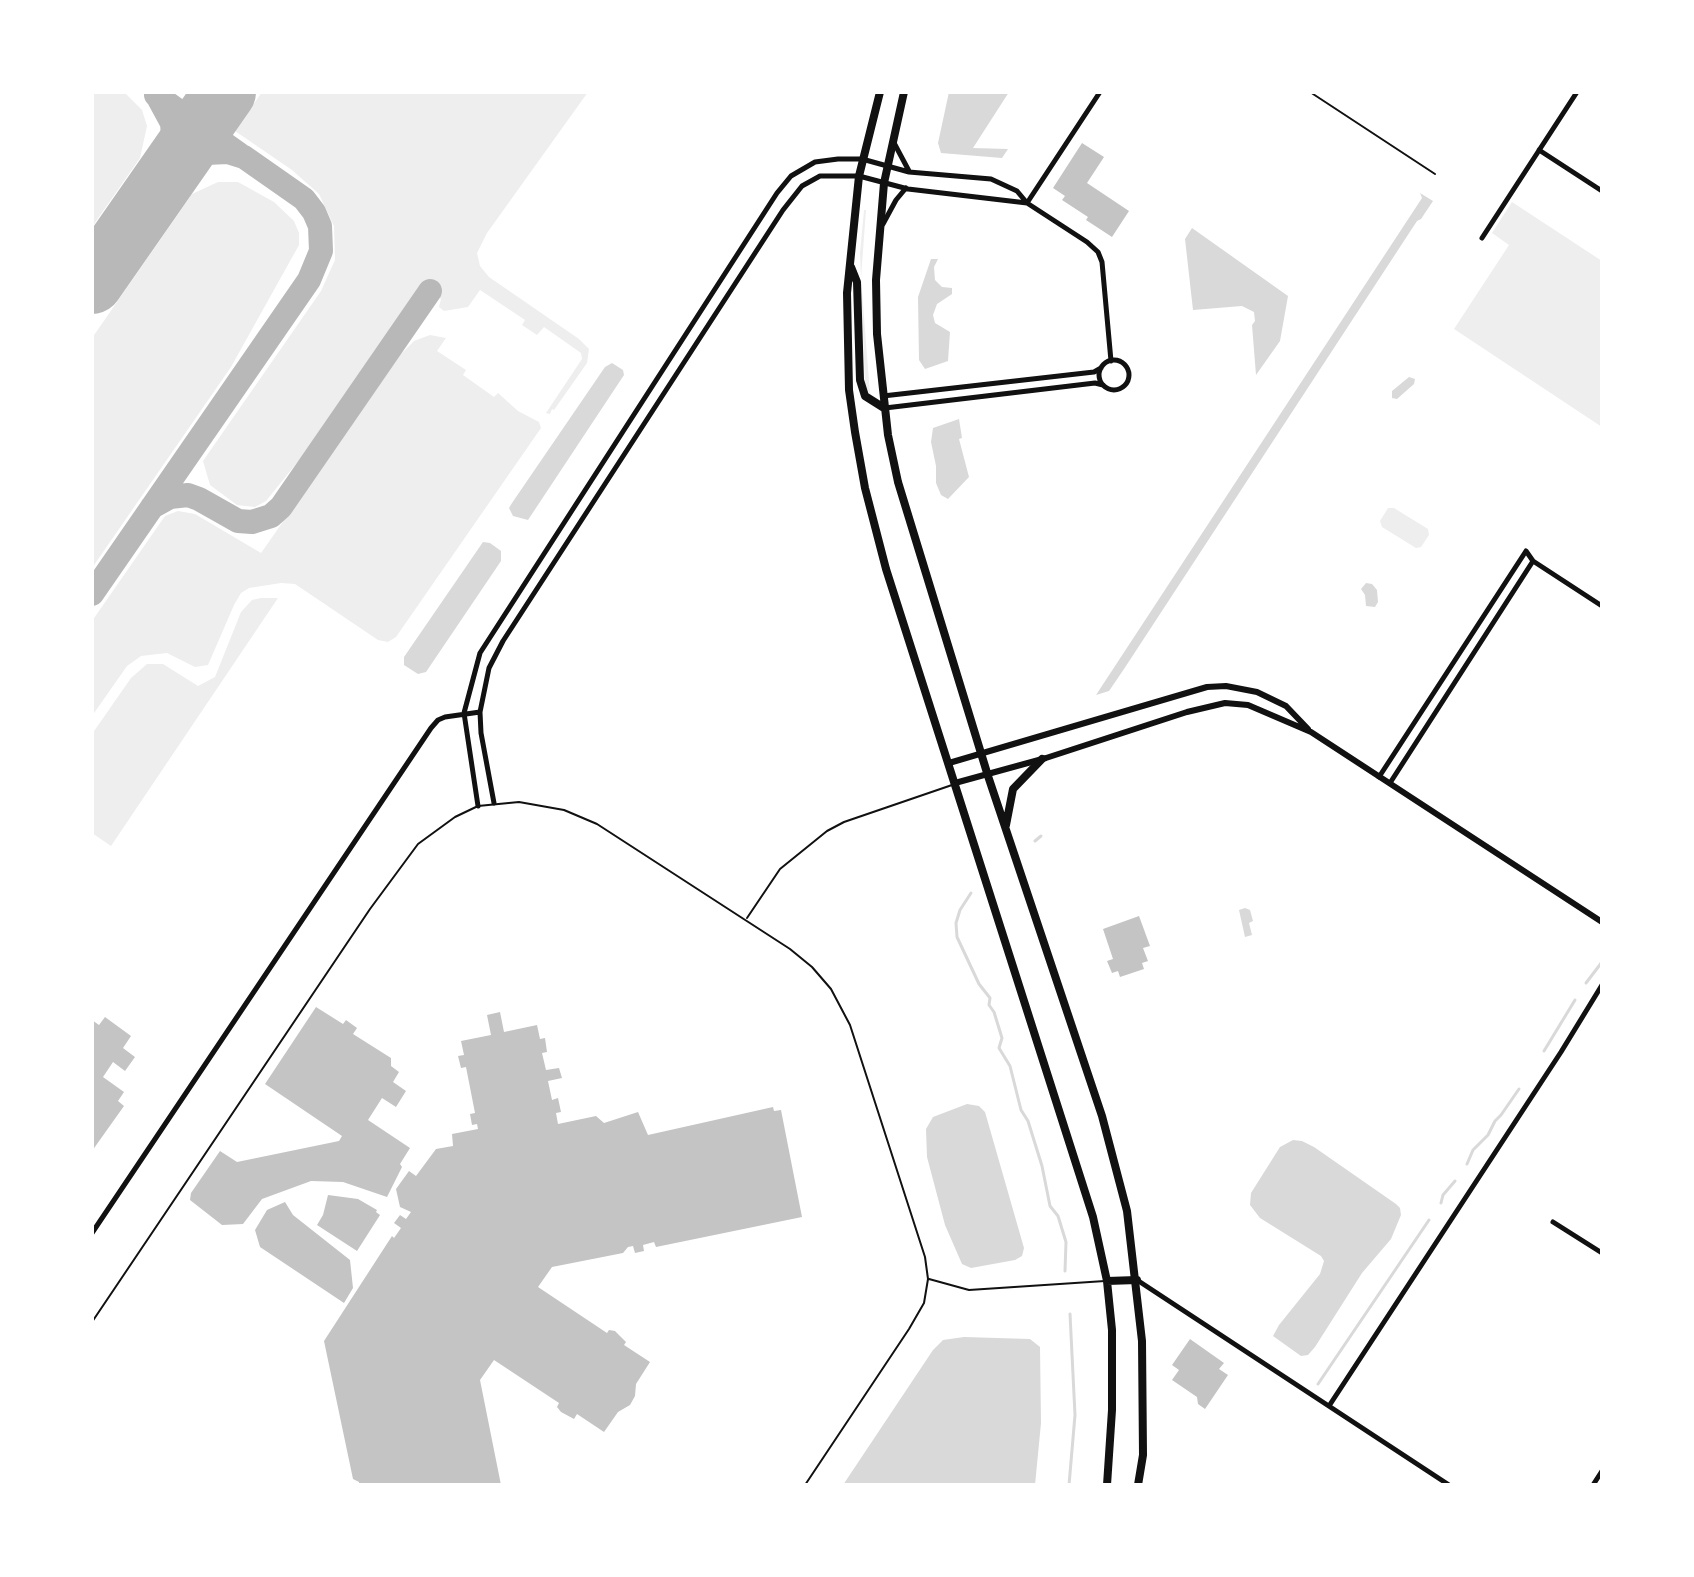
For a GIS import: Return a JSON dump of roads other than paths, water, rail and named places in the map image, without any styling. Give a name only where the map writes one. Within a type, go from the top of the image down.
[{"type":"main road","points":[[880,92],[862,159],[850,262],[847,293],[849,390],[865,488],[886,569],[1093,1217],[1107,1281],[1112,1330],[1112,1410],[1107,1485]]},
{"type":"main road","points":[[904,92],[884,183],[876,280],[884,408],[898,482],[988,776],[1102,1116],[1127,1211],[1142,1341],[1143,1455],[1138,1485]]},
{"type":"main road","points":[[850,262],[857,282],[860,380],[865,396],[884,408]]},
{"type":"main road","points":[[1006,829],[1013,789],[1042,759]]},
{"type":"main road","points":[[1107,1281],[1137,1280]]},
{"type":"street","points":[[1027,203],[1100,92]]},
{"type":"street","points":[[1482,238],[1577,92]]},
{"type":"street","points":[[893,140],[909,172]]},
{"type":"street","points":[[1539,150],[1602,191]]},
{"type":"street","points":[[478,806],[464,713],[480,653],[777,193],[791,176],[815,162],[862,159],[909,172],[991,179],[1017,191],[1027,203],[1098,252],[1102,262],[1111,361]]},
{"type":"street","points":[[494,803],[484,760],[480,712],[489,668],[503,641],[783,210],[802,186],[820,176],[859,176],[906,188],[1027,203]]},
{"type":"street","points":[[881,229],[906,188]]},
{"type":"street","points":[[883,396],[1094,372],[1111,361],[1126,366],[1128,380],[1117,390],[1095,383],[884,408]]},
{"type":"street","points":[[1101,368],[1103,385]]},
{"type":"street","points":[[995,383],[1005,394]]},
{"type":"street","points":[[1379,777],[1526,551],[1533,561],[1602,606]]},
{"type":"street","points":[[1390,783],[1533,561]]},
{"type":"street","points":[[1486,613],[1496,619]]},
{"type":"street","points":[[949,763],[1207,687],[1226,686],[1257,692],[1286,706],[1311,732]]},
{"type":"street","points":[[955,783],[988,776],[1187,712],[1225,703],[1248,705],[1311,732],[1602,922]]},
{"type":"street","points":[[92,1233],[431,728],[438,720],[480,712]]},
{"type":"street","points":[[1420,715],[1430,721]]},
{"type":"street","points":[[1329,1406],[1602,985]]},
{"type":"street","points":[[1553,1222],[1602,1253]]},
{"type":"street","points":[[1137,1280],[1449,1485]]},
{"type":"street","points":[[1593,1485],[1602,1471]]},
{"type":"lane","points":[[1310,92],[1435,174]]},
{"type":"lane","points":[[746,919],[780,869],[827,831],[844,822],[955,783]]},
{"type":"lane","points":[[92,1322],[406,856],[436,830],[478,806],[519,802],[572,812],[597,824],[790,949],[812,967],[831,989],[850,1025],[925,1257],[928,1279],[924,1303],[909,1329],[805,1485]]},
{"type":"lane","points":[[928,1279],[969,1290],[1107,1281]]},
{"type":"waterway","points":[[1035,841],[1041,836]]},
{"type":"waterway","points":[[971,893],[960,910],[956,923],[957,937],[979,984],[990,998],[989,1005],[1002,1038],[999,1048],[1010,1066],[1021,1110],[1028,1121],[1042,1166],[1050,1206],[1058,1216],[1066,1242],[1065,1271]]},
{"type":"waterway","points":[[1586,983],[1602,962]]},
{"type":"waterway","points":[[1544,1051],[1575,1000]]},
{"type":"waterway","points":[[1467,1164],[1473,1150],[1488,1135],[1519,1089]]},
{"type":"waterway","points":[[1441,1203],[1443,1195],[1455,1181]]},
{"type":"waterway","points":[[1318,1384],[1429,1220]]},
{"type":"waterway","points":[[1069,1485],[1075,1415],[1070,1314]]}]
